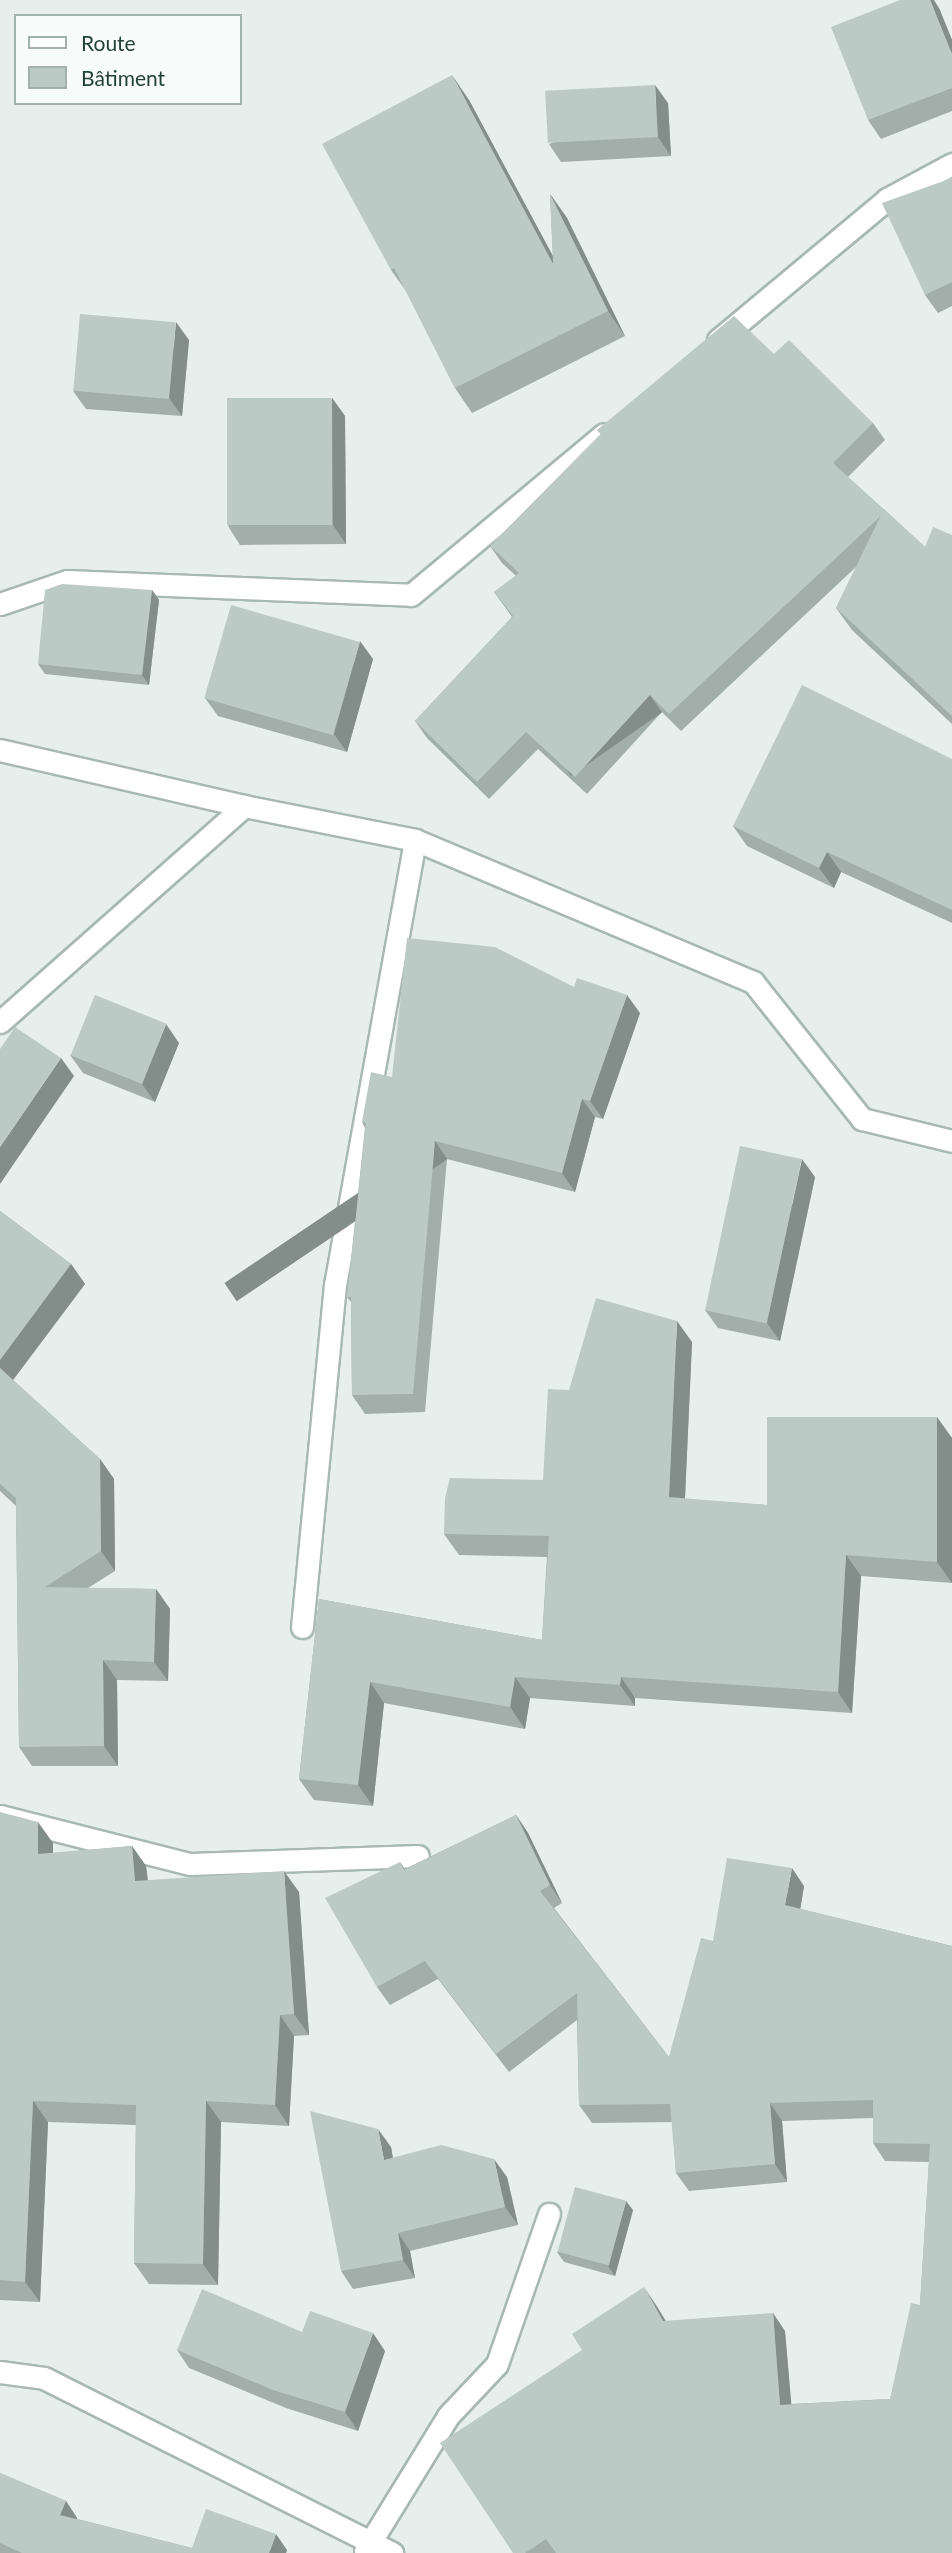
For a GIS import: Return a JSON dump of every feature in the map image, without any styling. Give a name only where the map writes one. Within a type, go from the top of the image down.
[{"type":"street","points":[[697,358],[887,199],[952,164]]},
{"type":"street","points":[[0,604],[67,581],[411,595],[622,419]]},
{"type":"street","points":[[0,750],[244,806],[415,840],[752,982],[862,1119],[952,1141]]},
{"type":"street","points":[[0,1022],[244,806]]},
{"type":"street","points":[[302,1627],[335,1284],[415,840]]},
{"type":"street","points":[[0,1816],[190,1864],[418,1856]]},
{"type":"street","points":[[368,2547],[448,2416],[497,2364],[549,2214]]},
{"type":"street","points":[[0,2372],[44,2378],[368,2547],[392,2553]]},
{"type":"building","points":[[900,0],[930,0],[952,54],[952,88],[868,120],[831,27]]},
{"type":"building","points":[[452,75],[553,264],[550,194],[608,311],[455,388],[394,268],[391,270],[322,144]]},
{"type":"building","points":[[655,85],[658,137],[548,143],[545,91]]},
{"type":"building","points":[[952,178],[952,282],[925,295],[882,203]]},
{"type":"building","points":[[80,314],[176,322],[169,399],[73,391]]},
{"type":"building","points":[[734,316],[774,354],[789,340],[873,423],[833,463],[884,510],[882,515],[669,714],[650,695],[575,777],[526,732],[477,782],[415,721],[513,616],[494,592],[519,573],[490,546],[601,434],[597,430]]},
{"type":"building","points":[[227,398],[332,398],[332,525],[227,525]]},
{"type":"building","points":[[884,509],[925,547],[933,527],[952,535],[952,716],[836,608]]},
{"type":"building","points":[[62,584],[152,590],[142,675],[38,664],[45,590]]},
{"type":"building","points":[[231,605],[360,642],[333,735],[204,698]]},
{"type":"building","points":[[802,685],[952,759],[952,910],[827,852],[819,868],[733,826]]},
{"type":"building","points":[[407,938],[495,947],[574,987],[577,978],[627,995],[590,1101],[582,1099],[562,1173],[435,1141],[413,1394],[352,1395],[351,1297],[347,1297],[366,1123],[362,1122],[371,1072],[392,1077]]},
{"type":"building","points":[[95,995],[166,1024],[142,1084],[71,1055]]},
{"type":"building","points":[[15,1027],[61,1058],[0,1147],[0,1049]]},
{"type":"building","points":[[740,1146],[802,1159],[767,1323],[705,1310]]},
{"type":"building","points":[[0,1211],[71,1264],[0,1360]]},
{"type":"building","points":[[596,1298],[677,1321],[669,1497],[767,1505],[767,1417],[937,1417],[937,1562],[846,1555],[838,1692],[621,1677],[620,1685],[515,1677],[510,1707],[370,1682],[358,1785],[299,1779],[319,1599],[542,1640],[549,1536],[444,1534],[445,1498],[450,1478],[543,1480],[548,1389],[569,1390]]},
{"type":"building","points":[[0,1368],[100,1459],[101,1551],[45,1587],[156,1589],[154,1662],[103,1660],[104,1746],[19,1747],[16,1498],[0,1484]]},
{"type":"building","points":[[0,1812],[38,1822],[38,1854],[132,1846],[135,1881],[284,1871],[294,2014],[280,2015],[275,2105],[206,2101],[203,2264],[134,2263],[136,2105],[33,2101],[25,2282],[0,2280]]},
{"type":"building","points":[[516,1815],[550,1885],[540,1891],[669,2057],[701,1938],[713,1941],[727,1858],[792,1868],[785,1905],[952,1946],[952,2553],[556,2553],[546,2539],[525,2553],[513,2553],[440,2443],[582,2350],[572,2334],[644,2287],[663,2321],[773,2313],[780,2405],[890,2399],[911,2303],[920,2305],[930,2144],[873,2143],[873,2100],[770,2103],[775,2164],[676,2173],[670,2104],[579,2105],[577,1993],[496,2054],[425,1961],[377,1987],[325,1898],[400,1862],[404,1870]]},
{"type":"building","points":[[310,2111],[378,2129],[384,2160],[441,2145],[494,2159],[505,2207],[398,2233],[403,2260],[341,2271]]},
{"type":"building","points":[[575,2187],[626,2201],[609,2265],[558,2252]]},
{"type":"building","points":[[202,2289],[302,2332],[310,2311],[373,2333],[345,2412],[273,2390],[177,2350]]},
{"type":"building","points":[[0,2473],[66,2501],[60,2515],[192,2548],[206,2509],[276,2534],[269,2553],[22,2553],[0,2543]]}]
